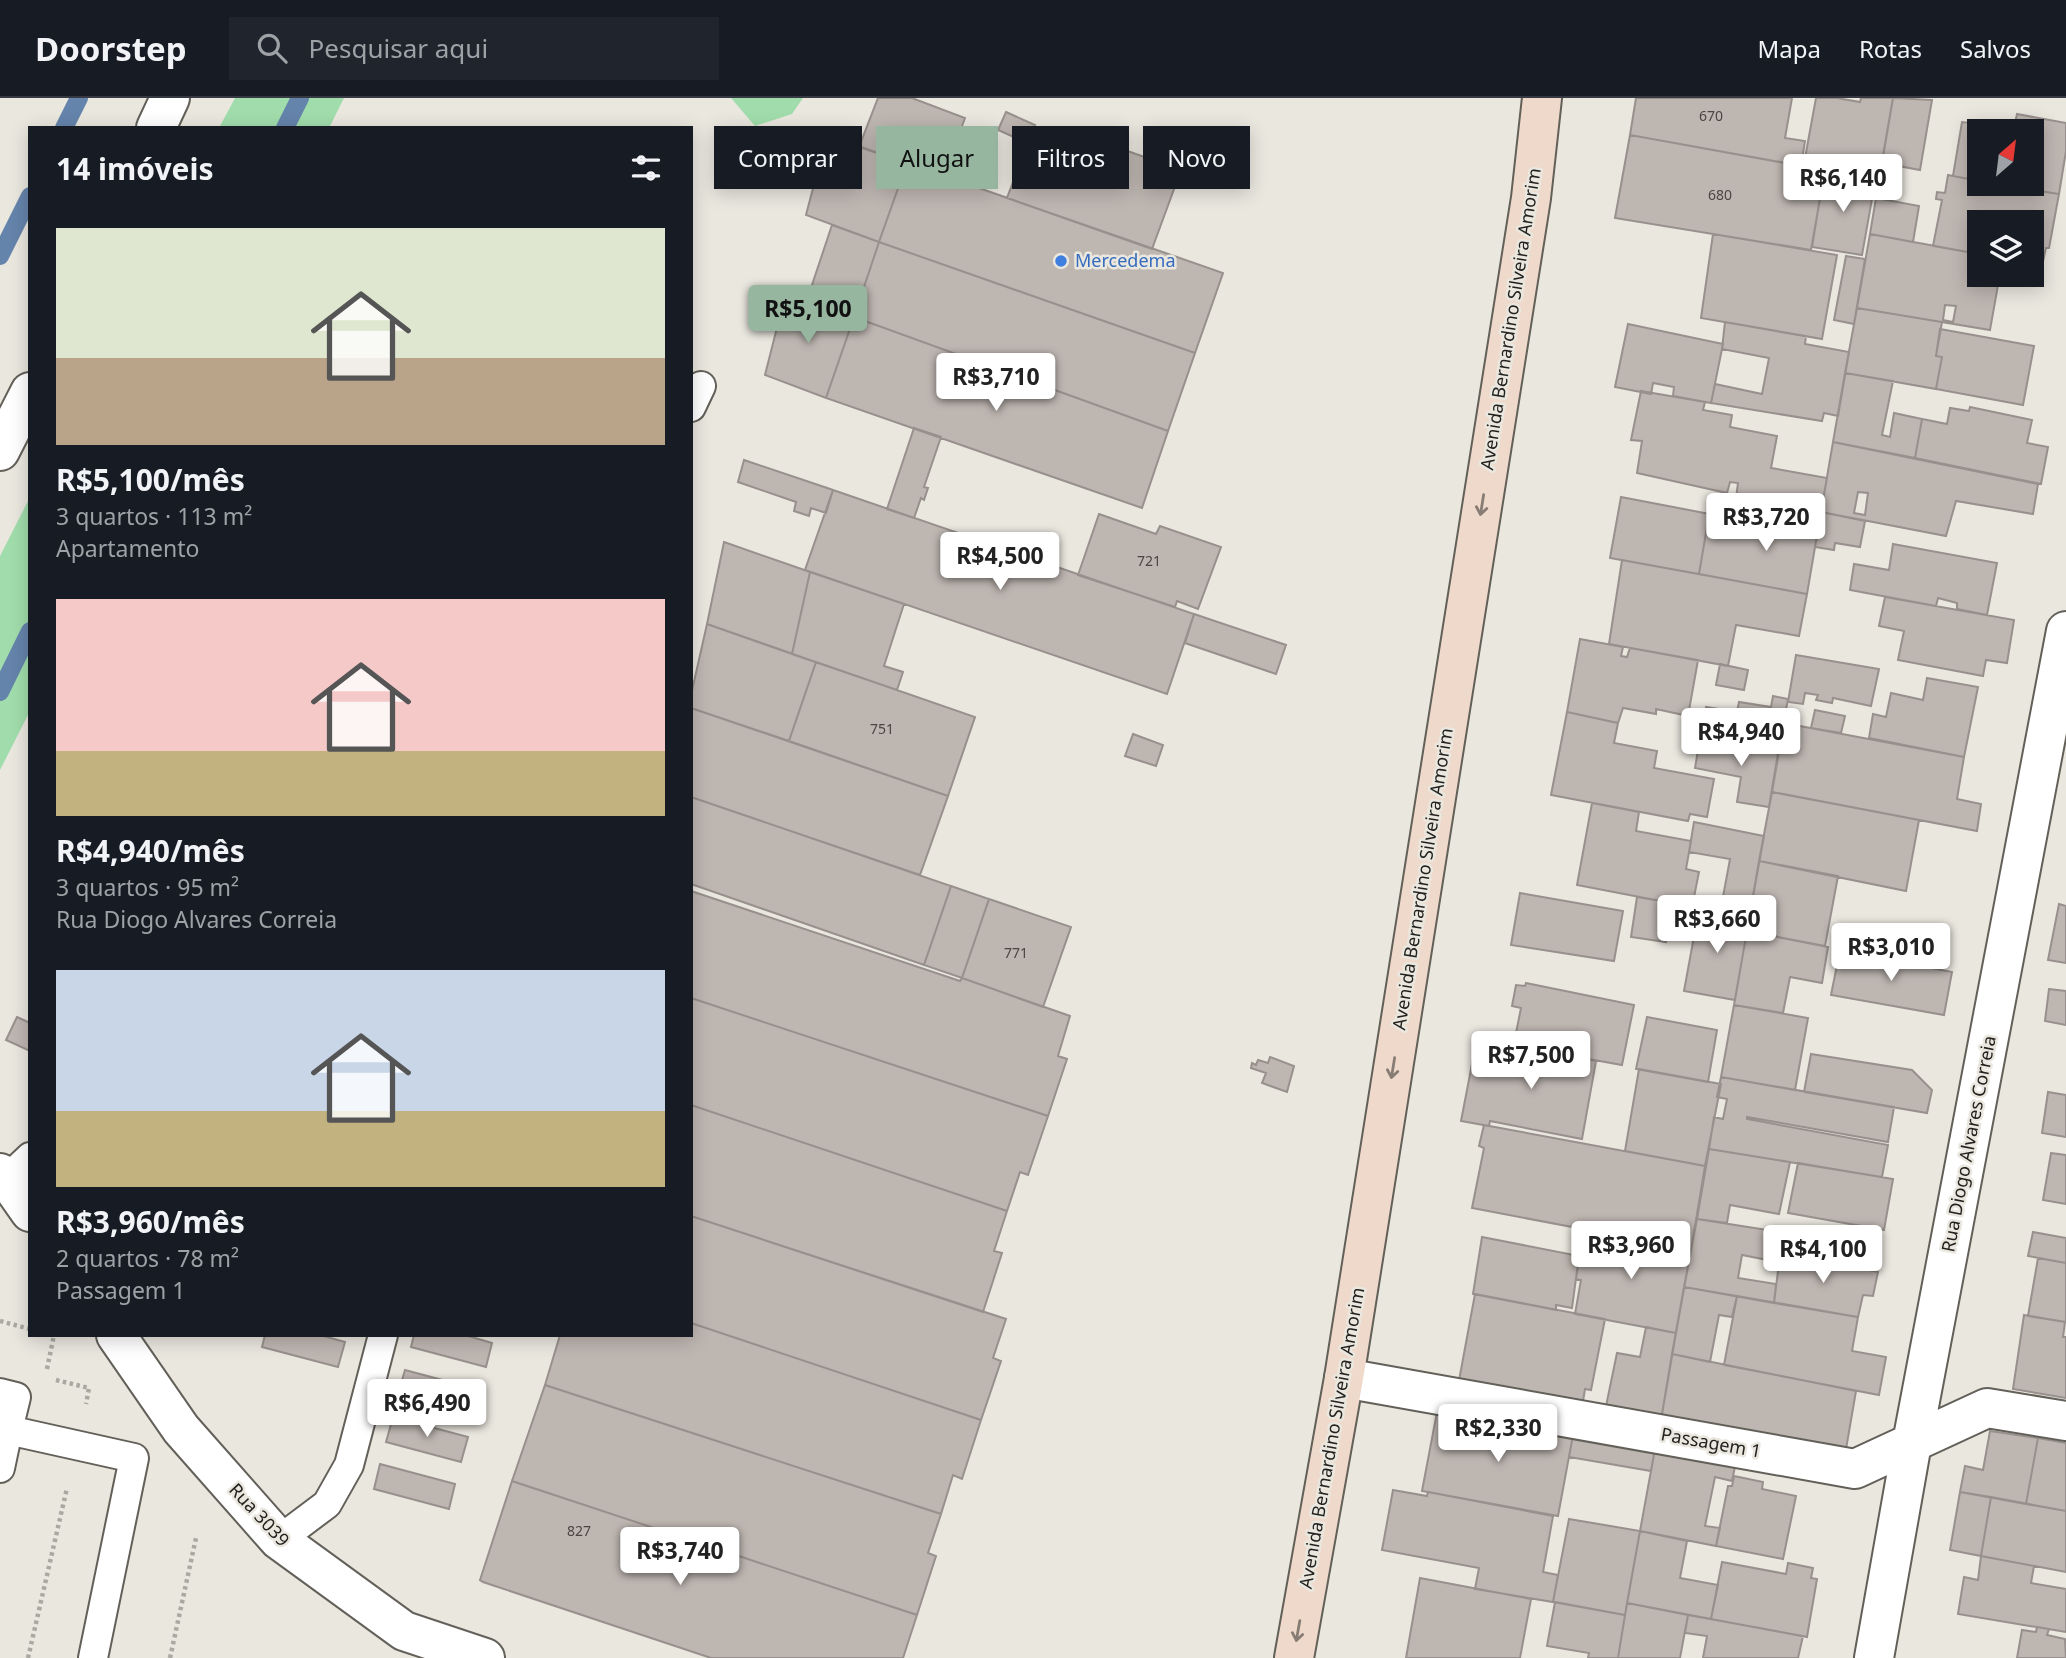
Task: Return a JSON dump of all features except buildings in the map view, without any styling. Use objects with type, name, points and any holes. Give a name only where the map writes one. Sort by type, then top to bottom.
[{"type":"main road","name":"Avenida Bernardino Silveira Amorim","points":[[1294,1658],[1344,1378],[1527,226],[1542,98]]},
{"type":"street","points":[[157,126],[170,98]]},
{"type":"street","points":[[0,451],[28,396]]},
{"type":"street","name":"Rua Diogo Alvares Correia","points":[[1874,1658],[1912,1443],[2066,631]]},
{"type":"street","points":[[12,1170],[28,1207]]},
{"type":"street","name":"Rua 3039","points":[[117,1337],[181,1429],[279,1541],[404,1631],[485,1658]]},
{"type":"street","name":"Passagem 1","points":[[1344,1378],[1855,1469],[1987,1408],[2066,1421]]},
{"type":"lane","points":[[279,1541],[327,1504],[349,1465],[382,1337]]},
{"type":"lane","points":[[0,1393],[16,1397],[0,1468]]},
{"type":"lane","points":[[8,1430],[134,1458],[93,1658]]},
{"type":"path","points":[[0,1321],[28,1328]]},
{"type":"path","points":[[170,1658],[196,1538]]},
{"type":"green space","points":[[235,98],[344,98],[330,126],[220,126]]},
{"type":"green space","points":[[731,98],[803,98],[792,114],[755,126]]},
{"type":"green space","points":[[28,501],[28,715],[0,770],[0,556]]},
{"type":"waterway","points":[[65,126],[79,98]]},
{"type":"waterway","points":[[286,126],[300,98]]},
{"type":"waterway","points":[[0,256],[28,200]]},
{"type":"waterway","points":[[0,692],[28,635]]},
{"type":"place","name":"Mercedema","points":[[1061,261]]}]
